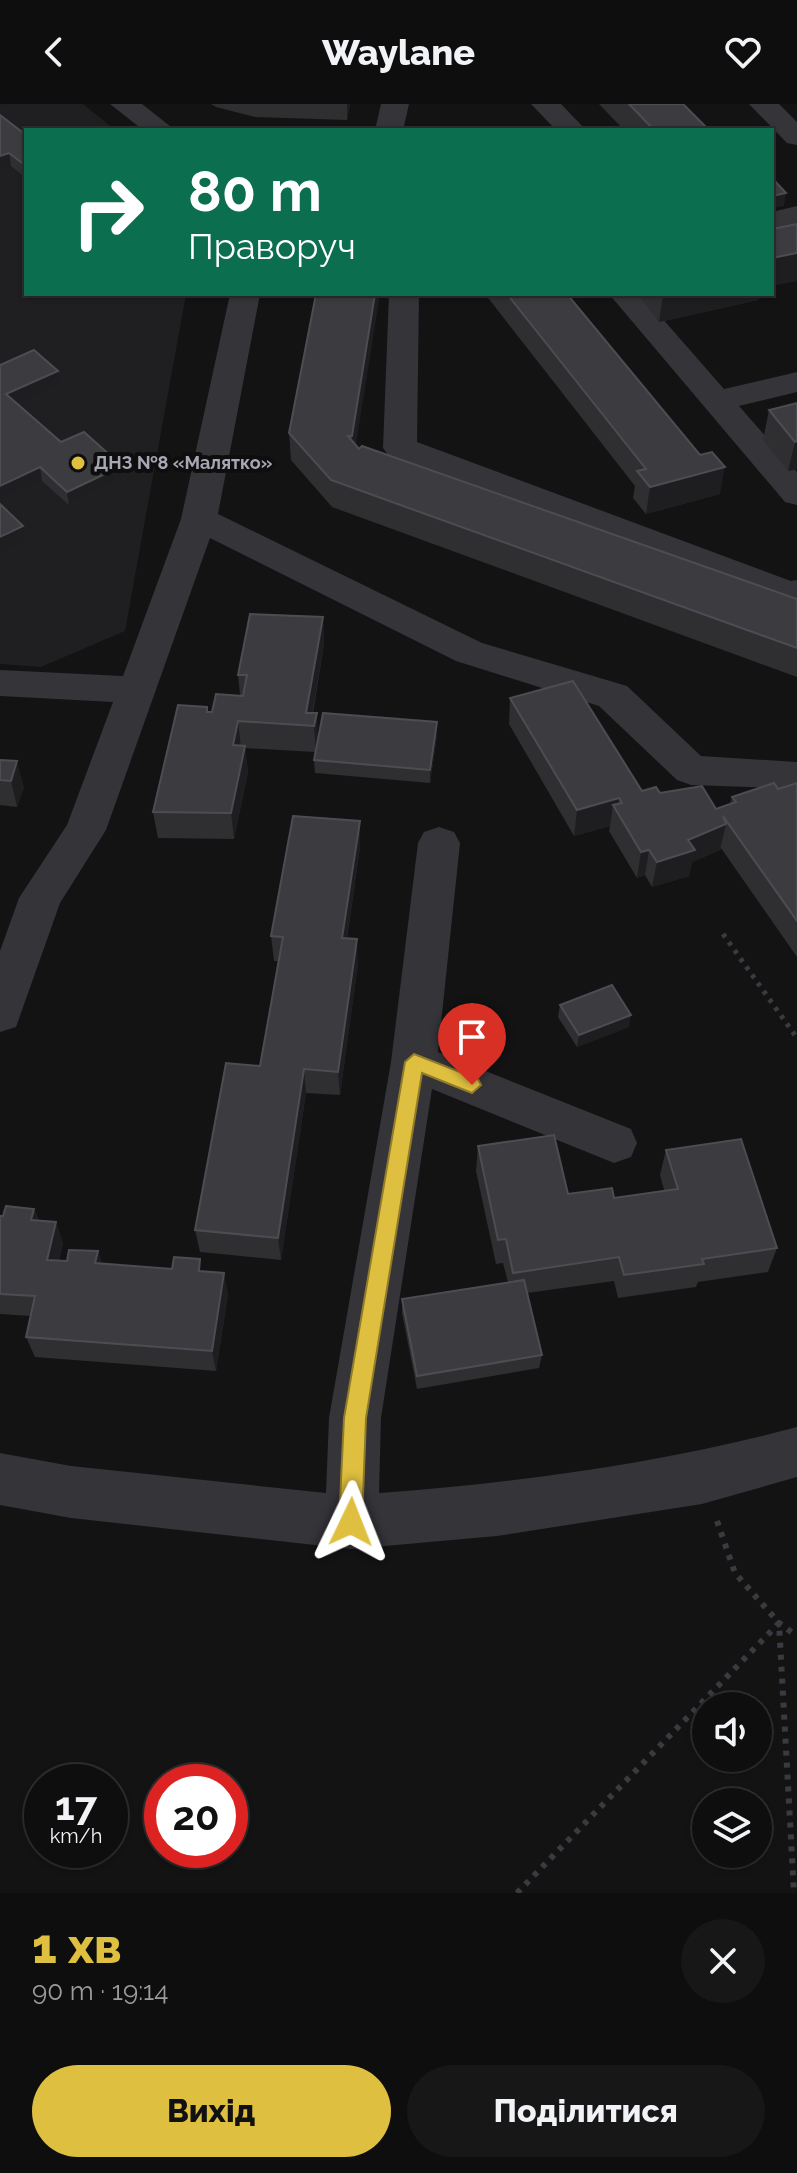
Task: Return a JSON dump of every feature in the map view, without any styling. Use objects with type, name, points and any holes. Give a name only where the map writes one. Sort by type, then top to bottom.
[{"type":"street","points":[[124,104],[165,128]]},
{"type":"street","points":[[389,128],[395,104]]},
{"type":"street","points":[[545,104],[570,128]]},
{"type":"street","points":[[763,104],[797,137]]},
{"type":"street","points":[[774,221],[797,215]]},
{"type":"street","points":[[0,1014],[40,898],[86,830],[199,519],[245,296]]},
{"type":"street","points":[[404,296],[400,448],[789,594],[797,592]]},
{"type":"street","points":[[626,296],[797,494]]},
{"type":"street","points":[[717,401],[797,382]]},
{"type":"street","points":[[199,519],[469,652],[613,696],[691,770],[790,774],[797,782]]},
{"type":"street","points":[[0,683],[135,690]]},
{"type":"street","points":[[351,1522],[355,1418],[414,1062],[439,843]]},
{"type":"street","points":[[414,1062],[614,1143]]},
{"type":"street","points":[[0,1479],[71,1492],[351,1522],[497,1510],[702,1478],[797,1452]]},
{"type":"path","points":[[723,934],[797,1038]]},
{"type":"path","points":[[702,1478],[735,1573],[779,1623],[797,1636]]},
{"type":"path","points":[[517,1893],[779,1623]]},
{"type":"path","points":[[779,1623],[794,1893]]},
{"type":"shaded area","name":"ДНЗ №8 «Малятко»","points":[[0,104],[83,104],[113,128],[24,128],[24,296],[186,296],[125,631],[41,667],[0,664]]},
{"type":"building","points":[[629,104],[683,104],[707,128],[652,128]]},
{"type":"building","points":[[0,115],[24,133],[24,164],[9,153],[0,156]]},
{"type":"building","points":[[774,180],[786,193],[774,196]]},
{"type":"building","points":[[797,224],[797,253],[774,258],[774,229]]},
{"type":"building","points":[[316,296],[375,296],[352,436],[348,436],[359,449],[362,446],[797,599],[797,648],[331,480],[289,433]]},
{"type":"building","points":[[509,296],[569,296],[700,455],[712,452],[725,467],[650,487],[637,471],[646,469]]},
{"type":"building","points":[[34,350],[58,371],[6,394],[61,442],[84,432],[122,466],[67,492],[40,467],[0,486],[0,365]]},
{"type":"building","points":[[797,403],[797,441],[795,442],[769,410]]},
{"type":"building","points":[[0,504],[23,526],[0,537]]},
{"type":"building","points":[[250,614],[323,617],[306,713],[317,713],[314,726],[238,721],[233,745],[245,746],[231,813],[153,812],[178,705],[207,707],[207,712],[212,712],[216,694],[243,696],[247,675],[238,675]]},
{"type":"building","points":[[573,681],[642,791],[656,787],[660,793],[702,786],[716,809],[736,802],[732,797],[774,783],[778,789],[797,783],[797,921],[723,816],[726,824],[688,840],[695,850],[657,862],[649,850],[641,852],[613,805],[622,803],[619,798],[577,810],[510,698]]},
{"type":"building","points":[[323,713],[437,722],[430,770],[314,760]]},
{"type":"building","points":[[0,760],[17,761],[11,781],[0,780]]},
{"type":"building","points":[[293,816],[360,821],[342,938],[357,939],[338,1072],[304,1069],[278,1238],[195,1230],[226,1063],[260,1066],[283,937],[271,936]]},
{"type":"building","points":[[612,985],[631,1015],[579,1035],[560,1005]]},
{"type":"building","points":[[554,1135],[568,1194],[612,1188],[614,1198],[678,1189],[666,1150],[741,1139],[777,1248],[702,1259],[704,1264],[624,1275],[619,1257],[513,1273],[506,1239],[498,1240],[478,1146]]},
{"type":"building","points":[[6,1206],[34,1209],[31,1220],[56,1222],[47,1260],[67,1261],[69,1250],[98,1251],[95,1263],[172,1269],[174,1257],[200,1259],[199,1271],[224,1273],[212,1351],[26,1337],[35,1296],[0,1294],[0,1216],[3,1216]]},
{"type":"building","points":[[524,1280],[542,1355],[417,1376],[402,1299]]},
{"type":"place","name":"ДНЗ №8 «Малятко»","points":[[78,463]]},
{"type":"route","points":[[351,1522],[355,1418],[414,1062],[472,1085]]}]
